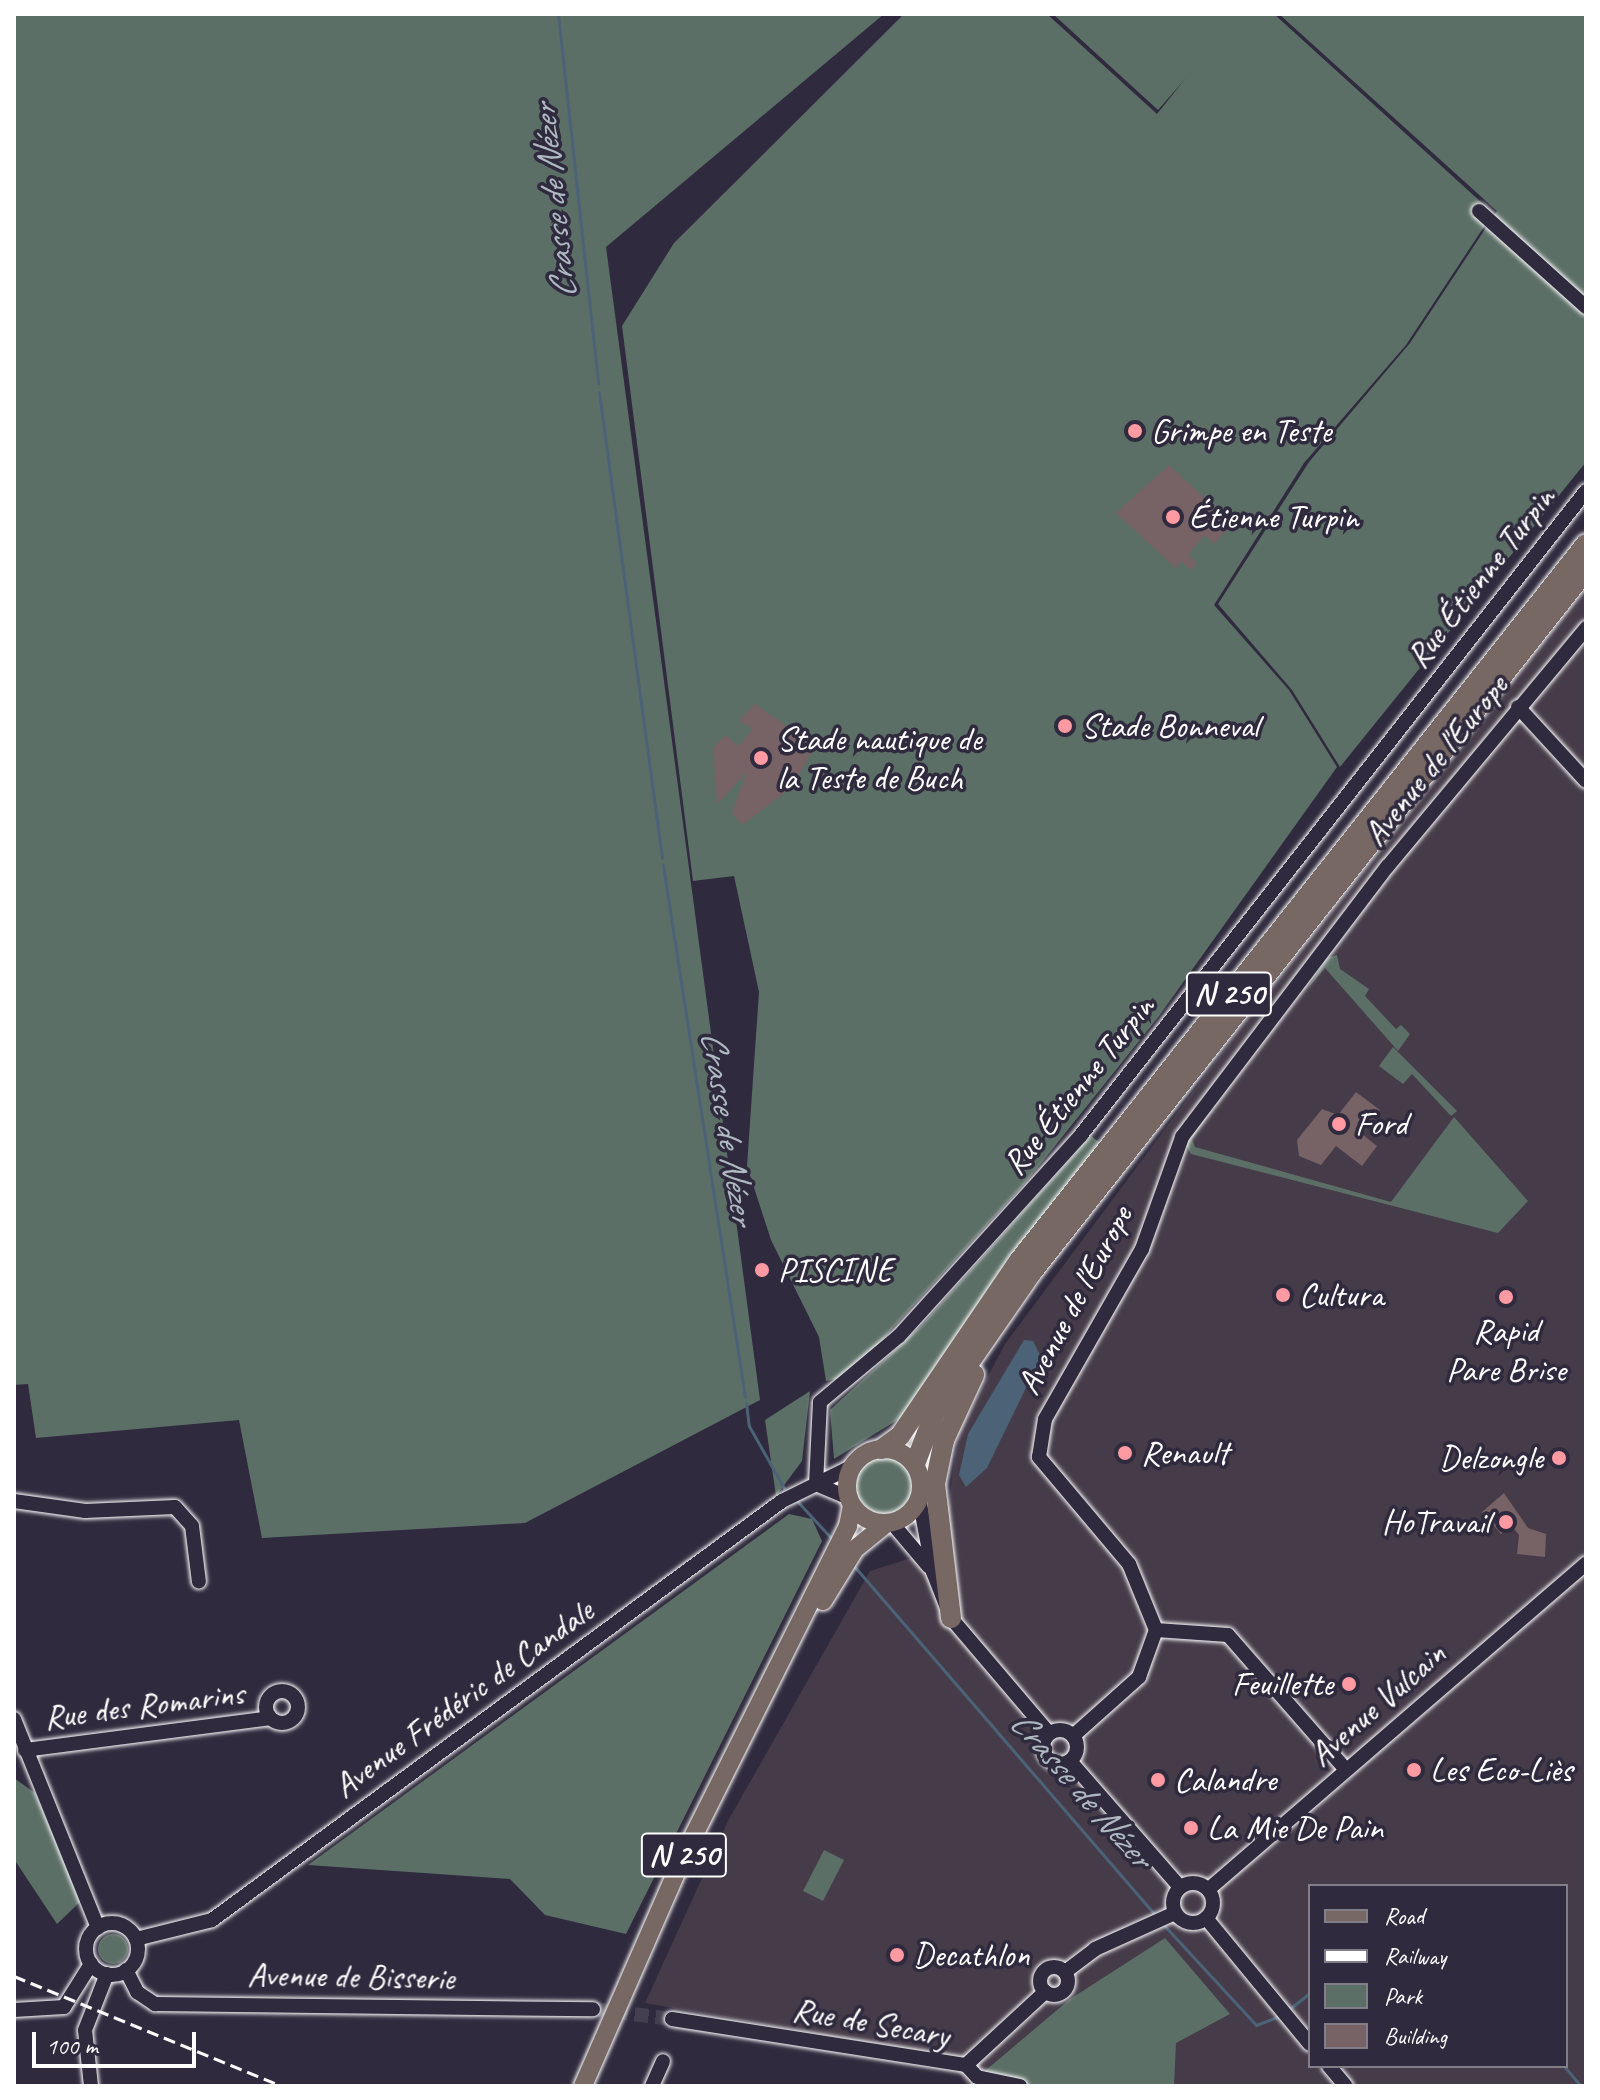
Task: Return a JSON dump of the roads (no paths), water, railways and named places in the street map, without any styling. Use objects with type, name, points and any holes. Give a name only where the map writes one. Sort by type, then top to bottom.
[{"type":"highway","name":"N 250","points":[[882,1449],[900,1436],[1019,1261],[1586,544]]},
{"type":"highway","name":"N 250","points":[[915,1464],[922,1438],[972,1354],[1121,1158],[1586,570]]},
{"type":"highway","name":"N 250","points":[[951,1618],[934,1510],[944,1440],[1008,1319],[1121,1158]]},
{"type":"main road","points":[[882,1449],[915,1464]]},
{"type":"main road","name":"N 250","points":[[583,2086],[682,1859],[848,1526],[853,1466],[882,1449]]},
{"type":"main road","name":"N 250","points":[[770,1685],[855,1549],[919,1498],[915,1464]]},
{"type":"main road","points":[[851,1502],[889,1523]]},
{"type":"street","points":[[1479,211],[1586,307]]},
{"type":"street","name":"Rue Étienne Turpin","points":[[816,1484],[820,1402],[899,1336],[1081,1135],[1586,491]]},
{"type":"street","name":"Avenue de l'Europe","points":[[1156,1630],[1129,1564],[1044,1465],[1038,1434],[1142,1249],[1182,1137],[1518,707],[1586,628]]},
{"type":"street","points":[[1518,707],[1586,781]]},
{"type":"street","name":"Avenue Frédéric de Candale","points":[[136,1939],[212,1920],[761,1516],[853,1466]]},
{"type":"street","points":[[816,1484],[851,1502]]},
{"type":"street","points":[[919,1498],[933,1572],[951,1618],[1049,1733],[1073,1736],[1139,1677],[1156,1630],[1228,1635],[1346,1770]]},
{"type":"street","points":[[14,1501],[85,1511],[175,1507],[192,1526],[199,1582]]},
{"type":"street","points":[[889,1523],[933,1572]]},
{"type":"street","name":"Avenue Vulcain","points":[[1209,1889],[1586,1564]]},
{"type":"street","name":"Rue des Romarins","points":[[25,1750],[270,1718]]},
{"type":"street","points":[[14,1719],[98,1928]]},
{"type":"street","points":[[1049,1733],[1044,1755],[1059,1765],[1070,1761],[1077,1752],[1073,1736]]},
{"type":"street","points":[[1070,1761],[1180,1887]]},
{"type":"street","points":[[1164,1918],[1186,1922],[1206,1918],[1213,1907],[1209,1889],[1198,1883],[1180,1887]]},
{"type":"street","points":[[966,2065],[1045,1992],[1063,1993],[1065,1972],[1164,1918],[1180,1887]]},
{"type":"street","points":[[1206,1918],[1308,2042]]},
{"type":"street","points":[[120,1924],[136,1939],[126,1970],[107,1974],[91,1964],[86,1948],[98,1928],[120,1924]]},
{"type":"street","points":[[14,2010],[64,2007],[91,1964]]},
{"type":"street","name":"Avenue de Bisserie","points":[[126,1970],[137,1992],[155,2004],[593,2009]]},
{"type":"street","points":[[91,2086],[85,2030],[107,1974]]},
{"type":"street","name":"Rue de Secary","points":[[672,2019],[966,2065],[977,2077],[1020,2086]]},
{"type":"street","points":[[652,2086],[663,2061]]},
{"type":"street","points":[[1331,2068],[1346,2086]]},
{"type":"water","points":[[1024,1340],[1033,1341],[1041,1357],[987,1468],[966,1487],[959,1475],[968,1434]]},
{"type":"waterway","name":"Crasse de Nézer","points":[[558,14],[598,384]]},
{"type":"waterway","name":"Crasse de Nézer","points":[[599,392],[662,858]]},
{"type":"waterway","name":"Crasse de Nézer","points":[[663,865],[745,1397]]},
{"type":"waterway","name":"Crasse de Nézer","points":[[746,1403],[749,1426],[784,1488]]},
{"type":"waterway","name":"Crasse de Nézer","points":[[798,1502],[832,1539]]},
{"type":"waterway","name":"Crasse de Nézer","points":[[854,1566],[1157,1917]]},
{"type":"waterway","name":"Crasse de Nézer","points":[[1162,1923],[1256,2025],[1279,2016]]},
{"type":"waterway","name":"Crasse de Nézer","points":[[1288,2010],[1308,1995]]},
{"type":"waterway","name":"Crasse de Nézer","points":[[1566,2068],[1581,2086]]},
{"type":"tunnel","points":[[593,2009],[672,2019]]},
{"type":"railway","points":[[14,1976],[282,2086]]},
{"type":"place","name":"Grimpe en Teste","points":[[1135,431]]},
{"type":"place","name":"Étienne Turpin","points":[[1173,517]]},
{"type":"place","name":"Stade Bonneval","points":[[1065,726]]},
{"type":"place","name":"Stade nautique de la Teste de Buch","points":[[761,758]]},
{"type":"place","name":"Ford","points":[[1339,1124]]},
{"type":"place","name":"PISCINE","points":[[762,1270]]},
{"type":"place","name":"Cultura","points":[[1283,1295]]},
{"type":"place","name":"Rapid Pare Brise","points":[[1506,1297]]},
{"type":"place","name":"Renault","points":[[1125,1453]]},
{"type":"place","name":"Delzongle","points":[[1559,1458]]},
{"type":"place","name":"HoTravail","points":[[1506,1522]]},
{"type":"place","name":"Feuillette","points":[[1349,1684]]},
{"type":"place","name":"Les Eco-Liès","points":[[1414,1770]]},
{"type":"place","name":"Calandre","points":[[1158,1780]]},
{"type":"place","name":"La Mie De Pain","points":[[1191,1828]]},
{"type":"place","name":"Decathlon","points":[[897,1955]]}]
